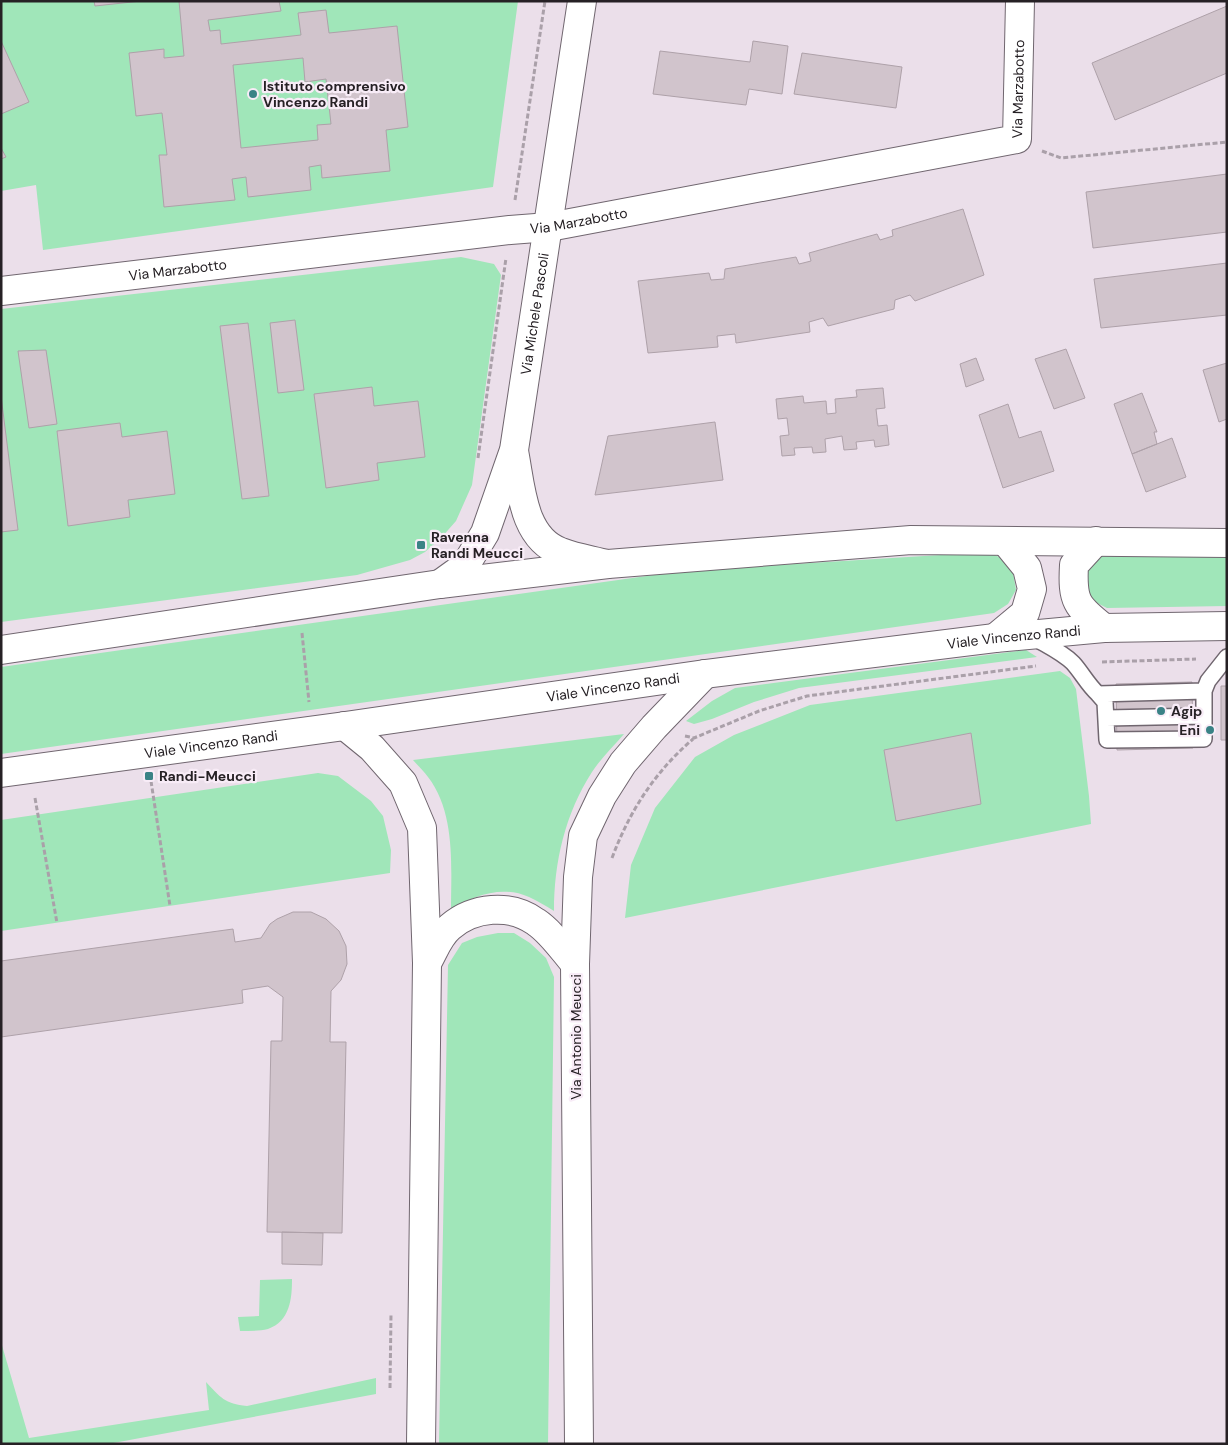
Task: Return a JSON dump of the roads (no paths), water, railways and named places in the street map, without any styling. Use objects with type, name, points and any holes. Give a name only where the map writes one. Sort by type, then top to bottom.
[{"type":"street","name":"Via Michele Pascoli","points":[[440,584],[465,566],[485,533],[514,450],[582,1]]},
{"type":"street","name":"Via Marzabotto","points":[[1,292],[510,230],[549,227],[1017,140],[1020,1]]},
{"type":"street","name":"Via Michele Pascoli","points":[[514,450],[526,511],[538,536],[560,552],[608,564]]},
{"type":"street","points":[[1,650],[440,584],[608,564],[911,540],[1227,543]]},
{"type":"street","points":[[995,638],[1025,613],[1032,589],[1027,568],[1004,541]]},
{"type":"street","points":[[1096,541],[1074,565],[1073,589],[1083,611],[1104,628]]},
{"type":"street","name":"Viale Vincenzo Randi","points":[[1,773],[705,674],[995,638],[1104,628],[1227,626]]},
{"type":"street","name":"Via Antonio Meucci","points":[[579,1444],[575,964],[578,877],[583,836],[602,796],[623,763],[654,727],[705,674]]},
{"type":"street","points":[[345,726],[372,748],[403,783],[422,828],[427,963],[421,1444]]},
{"type":"street","points":[[427,963],[438,942],[449,928],[468,915],[491,909],[514,912],[536,921],[575,964]]},
{"type":"lane","points":[[1029,635],[1063,654],[1073,663],[1089,686],[1104,702],[1106,740],[1204,739],[1204,691],[1208,681],[1226,658]]},
{"type":"lane","points":[[1098,694],[1204,691]]},
{"type":"lane","points":[[1106,718],[1204,716]]},
{"type":"place","name":"Istituto comprensivo Vincenzo Randi","points":[[253,94]]},
{"type":"place","name":"Ravenna Randi Meucci","points":[[421,545]]},
{"type":"place","name":"Agip","points":[[1161,711]]},
{"type":"place","name":"Eni","points":[[1210,730]]},
{"type":"place","name":"Randi-Meucci","points":[[149,776]]}]
